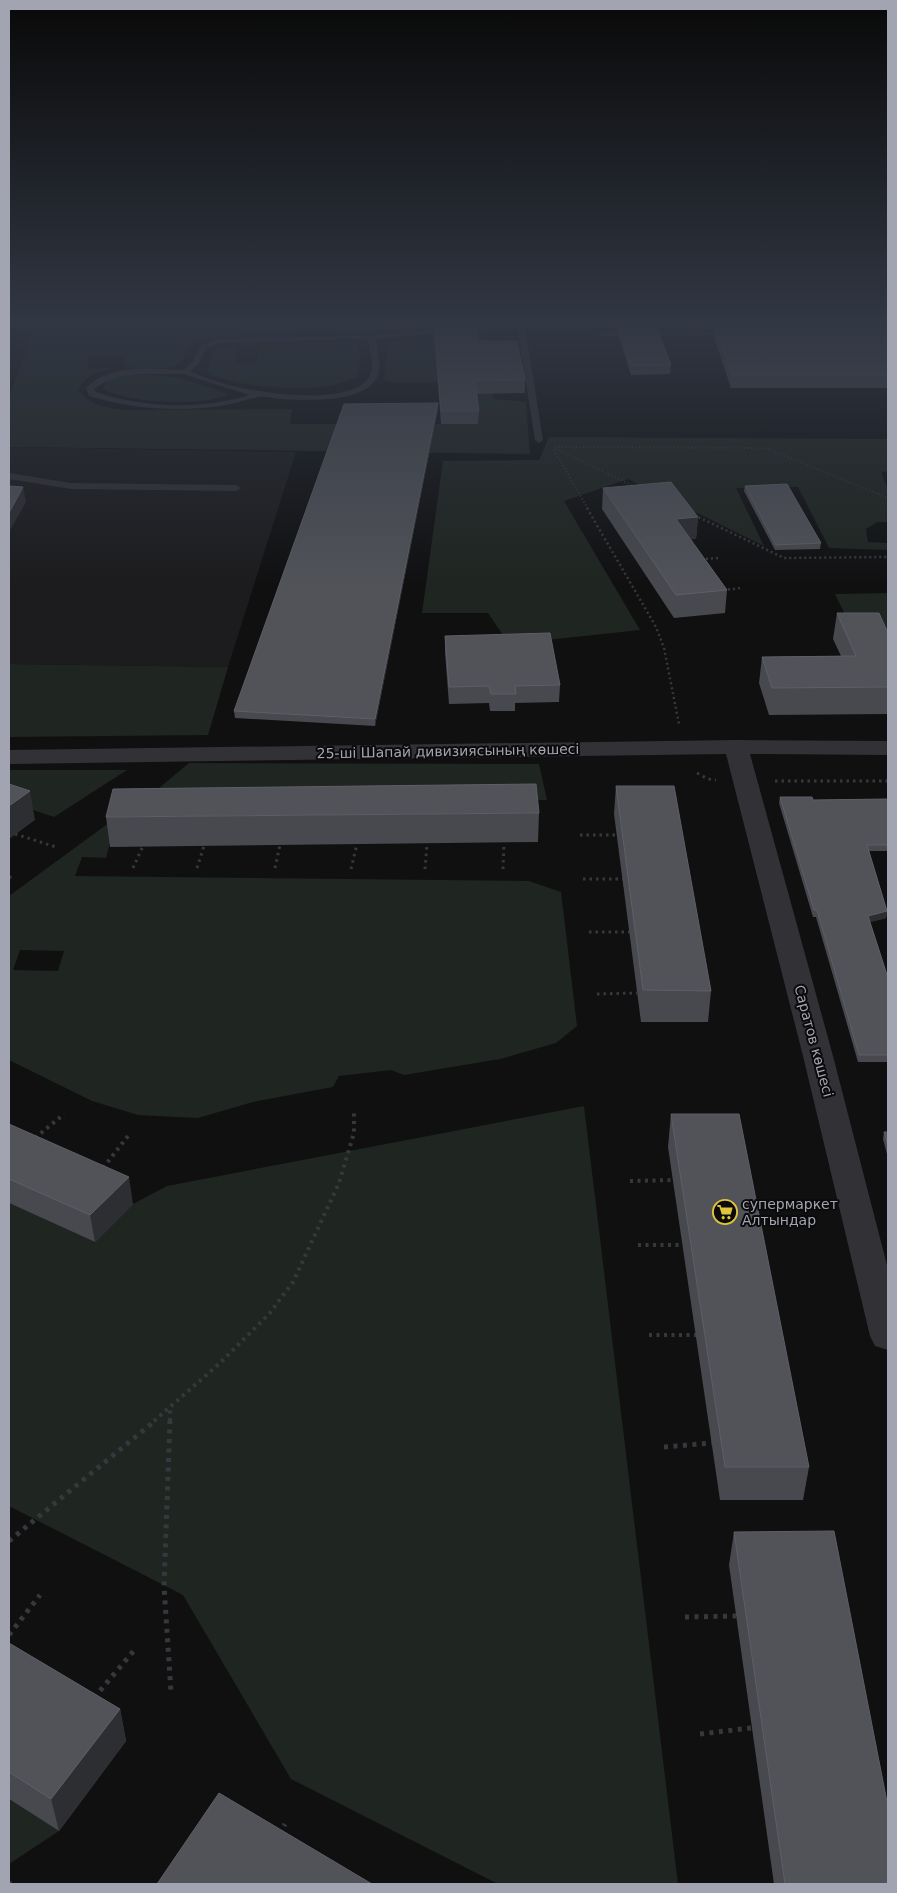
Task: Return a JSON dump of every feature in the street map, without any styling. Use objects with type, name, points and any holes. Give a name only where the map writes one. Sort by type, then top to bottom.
[{"type":"street","name":"25-ші Шапай дивизиясының көшесі","points":[[9,757],[736,747],[888,748]]},
{"type":"street","name":"Саратов көшесі","points":[[736,747],[818,1056],[888,1336]]},
{"type":"lane","points":[[534,408],[539,440]]},
{"type":"lane","points":[[9,476],[71,486],[236,488]]},
{"type":"path","points":[[552,447],[640,489]]},
{"type":"path","points":[[552,447],[766,448],[888,498]]},
{"type":"path","points":[[552,447],[656,627],[664,648],[684,748]]},
{"type":"path","points":[[690,513],[784,558],[888,557]]},
{"type":"path","points":[[692,520],[698,517]]},
{"type":"path","points":[[696,560],[720,558]]},
{"type":"path","points":[[718,590],[741,588]]},
{"type":"path","points":[[15,834],[56,847]]},
{"type":"path","points":[[580,835],[617,835]]},
{"type":"path","points":[[503,869],[504,843]]},
{"type":"path","points":[[350,869],[357,844]]},
{"type":"path","points":[[425,869],[426,844]]},
{"type":"path","points":[[275,868],[280,845]]},
{"type":"path","points":[[133,868],[143,846]]},
{"type":"path","points":[[197,868],[204,846]]},
{"type":"path","points":[[9,877],[14,878]]},
{"type":"path","points":[[583,879],[623,879]]},
{"type":"path","points":[[589,932],[630,932]]},
{"type":"path","points":[[596,994],[637,993]]},
{"type":"path","points":[[9,1541],[170,1408],[220,1363],[269,1314],[293,1282],[339,1183],[354,1133],[354,1112]]},
{"type":"path","points":[[31,1142],[64,1114]]},
{"type":"path","points":[[101,1171],[128,1136]]},
{"type":"path","points":[[630,1181],[673,1180]]},
{"type":"path","points":[[638,1245],[683,1245]]},
{"type":"path","points":[[650,1335],[696,1335]]},
{"type":"path","points":[[170,1408],[164,1586],[171,1692]]},
{"type":"path","points":[[664,1446],[712,1443]]},
{"type":"path","points":[[9,1635],[40,1595]]},
{"type":"path","points":[[685,1616],[736,1616]]},
{"type":"path","points":[[87,1706],[136,1648]]},
{"type":"path","points":[[700,1734],[751,1728]]},
{"type":"path","points":[[276,1837],[285,1824]]},
{"type":"shaded area","points":[[9,408],[292,409],[290,424],[477,424],[472,408],[526,408],[530,454],[9,447]]},
{"type":"shaded area","points":[[549,437],[888,439],[888,471],[881,472],[888,490],[888,522],[878,522],[866,529],[868,542],[888,543],[888,550],[829,548],[798,487],[736,488],[764,546],[628,479],[564,501],[640,630],[509,644],[488,613],[422,613],[443,461],[539,460]]},
{"type":"shaded area","points":[[9,447],[296,452],[228,667],[9,664]]},
{"type":"shaded area","points":[[888,593],[888,631],[853,631],[835,594]]},
{"type":"shaded area","points":[[9,664],[228,667],[208,735],[9,737]]},
{"type":"shaded area","points":[[189,763],[539,764],[547,800],[141,803]]},
{"type":"shaded area","points":[[9,770],[127,770],[54,817],[9,802]]},
{"type":"shaded area","points":[[117,817],[106,858],[82,857],[75,876],[529,881],[561,892],[577,1026],[556,1043],[500,1059],[404,1075],[391,1070],[339,1076],[333,1087],[253,1102],[198,1118],[138,1115],[92,1101],[9,1060],[9,896]],"holes":[[[20,950],[64,951],[58,971],[13,970]]]},
{"type":"shaded area","points":[[584,1106],[678,1884],[498,1884],[291,1779],[183,1595],[9,1506],[9,1203],[95,1242],[133,1204],[167,1186]]},
{"type":"shaded area","points":[[9,1799],[59,1831],[9,1864]]},
{"type":"building","points":[[342,408],[437,408],[375,719],[234,711]]},
{"type":"building","points":[[441,408],[479,408],[479,411],[441,411]]},
{"type":"building","points":[[671,482],[698,517],[676,519],[727,590],[676,595],[603,488]]},
{"type":"building","points":[[787,484],[821,543],[776,545],[745,486]]},
{"type":"building","points":[[9,486],[23,487],[9,513]]},
{"type":"building","points":[[837,613],[879,613],[888,633],[888,687],[772,688],[762,657],[856,656]]},
{"type":"building","points":[[550,633],[560,685],[515,686],[516,694],[491,694],[489,686],[449,687],[445,636]]},
{"type":"building","points":[[9,784],[30,791],[9,806]]},
{"type":"building","points":[[536,784],[539,813],[106,817],[113,789]]},
{"type":"building","points":[[616,786],[674,786],[711,991],[643,990]]},
{"type":"building","points":[[780,797],[812,797],[813,800],[888,799],[888,845],[867,845],[887,911],[868,916],[888,978],[888,1055],[859,1055],[817,910],[814,910]]},
{"type":"building","points":[[671,1114],[739,1114],[809,1467],[725,1467]]},
{"type":"building","points":[[9,1124],[129,1177],[90,1215],[9,1179]]},
{"type":"building","points":[[884,1132],[888,1132],[888,1146]]},
{"type":"building","points":[[834,1531],[888,1807],[888,1884],[785,1884],[734,1532]]},
{"type":"building","points":[[9,1643],[120,1709],[51,1799],[9,1772]]},
{"type":"building","points":[[219,1793],[372,1884],[157,1884]]},
{"type":"place","name":"супермаркет Алтындар","points":[[725,1212]]}]
